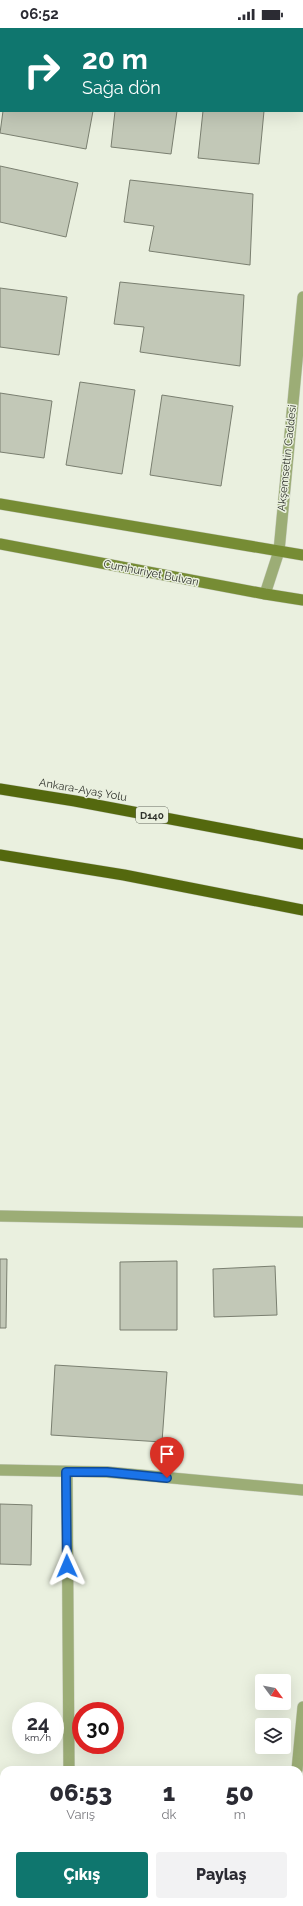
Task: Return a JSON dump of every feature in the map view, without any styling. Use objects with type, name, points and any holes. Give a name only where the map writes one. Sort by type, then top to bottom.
[{"type":"highway","name":"Ankara-Ayaş Yolu","points":[[0,789],[75,801],[303,844]]},
{"type":"highway","points":[[0,855],[124,875],[303,910]]},
{"type":"main road","points":[[0,504],[303,555]]},
{"type":"main road","name":"Cumhuriyet Bulvarı","points":[[0,544],[303,600]]},
{"type":"street","name":"Akşemsettin Caddesi","points":[[265,594],[278,551],[298,396],[303,297]]},
{"type":"street","points":[[0,1216],[303,1222]]},
{"type":"street","points":[[0,1470],[107,1472],[303,1490]]},
{"type":"street","points":[[66,1472],[69,1766]]},
{"type":"street","points":[[297,1766],[303,1707]]},
{"type":"building","points":[[3,112],[93,112],[86,149],[0,133]]},
{"type":"building","points":[[115,112],[177,112],[171,154],[111,147]]},
{"type":"building","points":[[203,112],[264,112],[259,164],[198,158]]},
{"type":"building","points":[[0,166],[78,183],[66,237],[0,222]]},
{"type":"building","points":[[130,180],[253,194],[250,265],[149,251],[154,226],[124,222]]},
{"type":"building","points":[[120,282],[244,295],[240,366],[140,352],[144,327],[114,324]]},
{"type":"building","points":[[0,288],[67,297],[59,355],[0,347]]},
{"type":"building","points":[[80,382],[135,390],[122,474],[66,465]]},
{"type":"building","points":[[0,393],[52,401],[44,458],[0,452]]},
{"type":"building","points":[[162,395],[233,406],[221,486],[150,475]]},
{"type":"building","points":[[0,1259],[7,1259],[6,1328],[0,1328]]},
{"type":"building","points":[[177,1261],[177,1330],[120,1330],[120,1262]]},
{"type":"building","points":[[275,1266],[277,1315],[214,1317],[213,1269]]},
{"type":"building","points":[[55,1365],[167,1372],[162,1442],[51,1435]]},
{"type":"building","points":[[0,1504],[32,1505],[31,1565],[0,1564]]},
{"type":"route","points":[[67,1566],[66,1472],[107,1472],[167,1478]]}]
